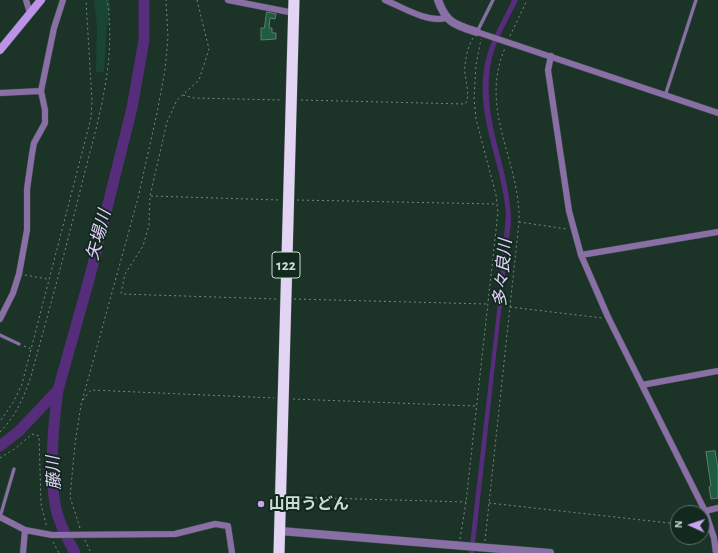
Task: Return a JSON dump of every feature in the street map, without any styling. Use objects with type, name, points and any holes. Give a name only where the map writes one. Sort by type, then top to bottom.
[{"type":"highway","name":"122","points":[[279,553],[294,0]]},
{"type":"main road","points":[[0,50],[41,0]]},
{"type":"street","points":[[26,0],[30,13]]},
{"type":"street","points":[[0,319],[13,293],[19,274],[27,230],[27,189],[32,154],[34,143],[45,123],[45,110],[41,91],[54,28],[63,0]]},
{"type":"street","points":[[228,0],[294,13]]},
{"type":"street","points":[[265,8],[266,0]]},
{"type":"street","points":[[385,0],[429,18],[439,20],[446,18]]},
{"type":"street","points":[[438,0],[446,18],[461,27],[718,113]]},
{"type":"street","points":[[551,56],[548,70],[573,230],[581,255],[608,317],[702,505]]},
{"type":"street","points":[[0,94],[41,91]]},
{"type":"street","points":[[581,255],[718,232]]},
{"type":"street","points":[[642,385],[718,371]]},
{"type":"street","points":[[0,517],[25,530],[51,535],[175,534],[215,524],[228,526],[232,553]]},
{"type":"street","points":[[710,526],[714,538],[716,553]]},
{"type":"street","points":[[23,553],[25,530]]},
{"type":"street","points":[[280,531],[550,553]]},
{"type":"lane","points":[[482,34],[493,0]]},
{"type":"lane","points":[[665,96],[696,0]]},
{"type":"lane","points":[[0,335],[19,344]]},
{"type":"lane","points":[[0,517],[14,469]]},
{"type":"path","points":[[1,420],[14,401],[22,384],[91,118],[86,0]]},
{"type":"path","points":[[0,432],[16,411],[24,396],[31,376],[99,115],[108,62],[110,26],[107,0]]},
{"type":"path","points":[[91,553],[81,535],[70,497],[75,444],[83,400],[138,198],[157,114],[165,70],[168,37],[166,0]]},
{"type":"path","points":[[197,0],[209,49],[199,80],[178,100],[167,122],[150,196],[149,226],[143,246],[125,274],[122,294],[487,304]]},
{"type":"path","points":[[483,548],[518,222],[517,192],[499,125],[496,95],[497,72],[506,42],[527,0]]},
{"type":"path","points":[[183,95],[194,98],[465,104],[468,96],[464,66],[469,46],[482,34]]},
{"type":"path","points":[[459,546],[466,502],[498,212],[496,196],[481,144],[476,112],[476,66],[482,34]]},
{"type":"path","points":[[150,196],[496,204]]},
{"type":"path","points":[[518,222],[573,230]]},
{"type":"path","points":[[19,274],[48,279]]},
{"type":"path","points":[[510,307],[604,318],[608,317]]},
{"type":"path","points":[[19,344],[32,349]]},
{"type":"path","points":[[83,400],[91,390],[475,406]]},
{"type":"path","points":[[0,458],[16,448],[32,434],[39,436],[41,504],[51,535],[59,553]]},
{"type":"path","points":[[281,497],[466,502]]},
{"type":"path","points":[[488,503],[670,523]]},
{"type":"green space","points":[[94,0],[109,0],[111,11],[108,12],[109,25],[107,25],[104,72],[96,72],[97,27]]},
{"type":"water","name":"多々良川","points":[[512,0],[518,0],[494,50],[490,68],[490,109],[493,128],[507,183],[511,222],[474,553],[469,553],[498,302],[506,214],[499,173],[485,113],[483,73],[490,45]]},
{"type":"building","points":[[267,12],[276,14],[275,19],[270,18],[269,28],[272,28],[272,33],[276,33],[276,39],[261,40],[261,28],[264,28]]},
{"type":"building","points":[[715,451],[718,468],[718,498],[711,499],[709,487],[711,486],[706,452]]},
{"type":"waterway","name":"矢場川","points":[[0,446],[19,431],[58,390],[90,276],[132,108],[144,40],[144,0]]},
{"type":"waterway","name":"藤川","points":[[58,390],[52,447],[53,490],[58,517],[75,553]]},
{"type":"place","name":"山田うどん","points":[[261,504]]}]
